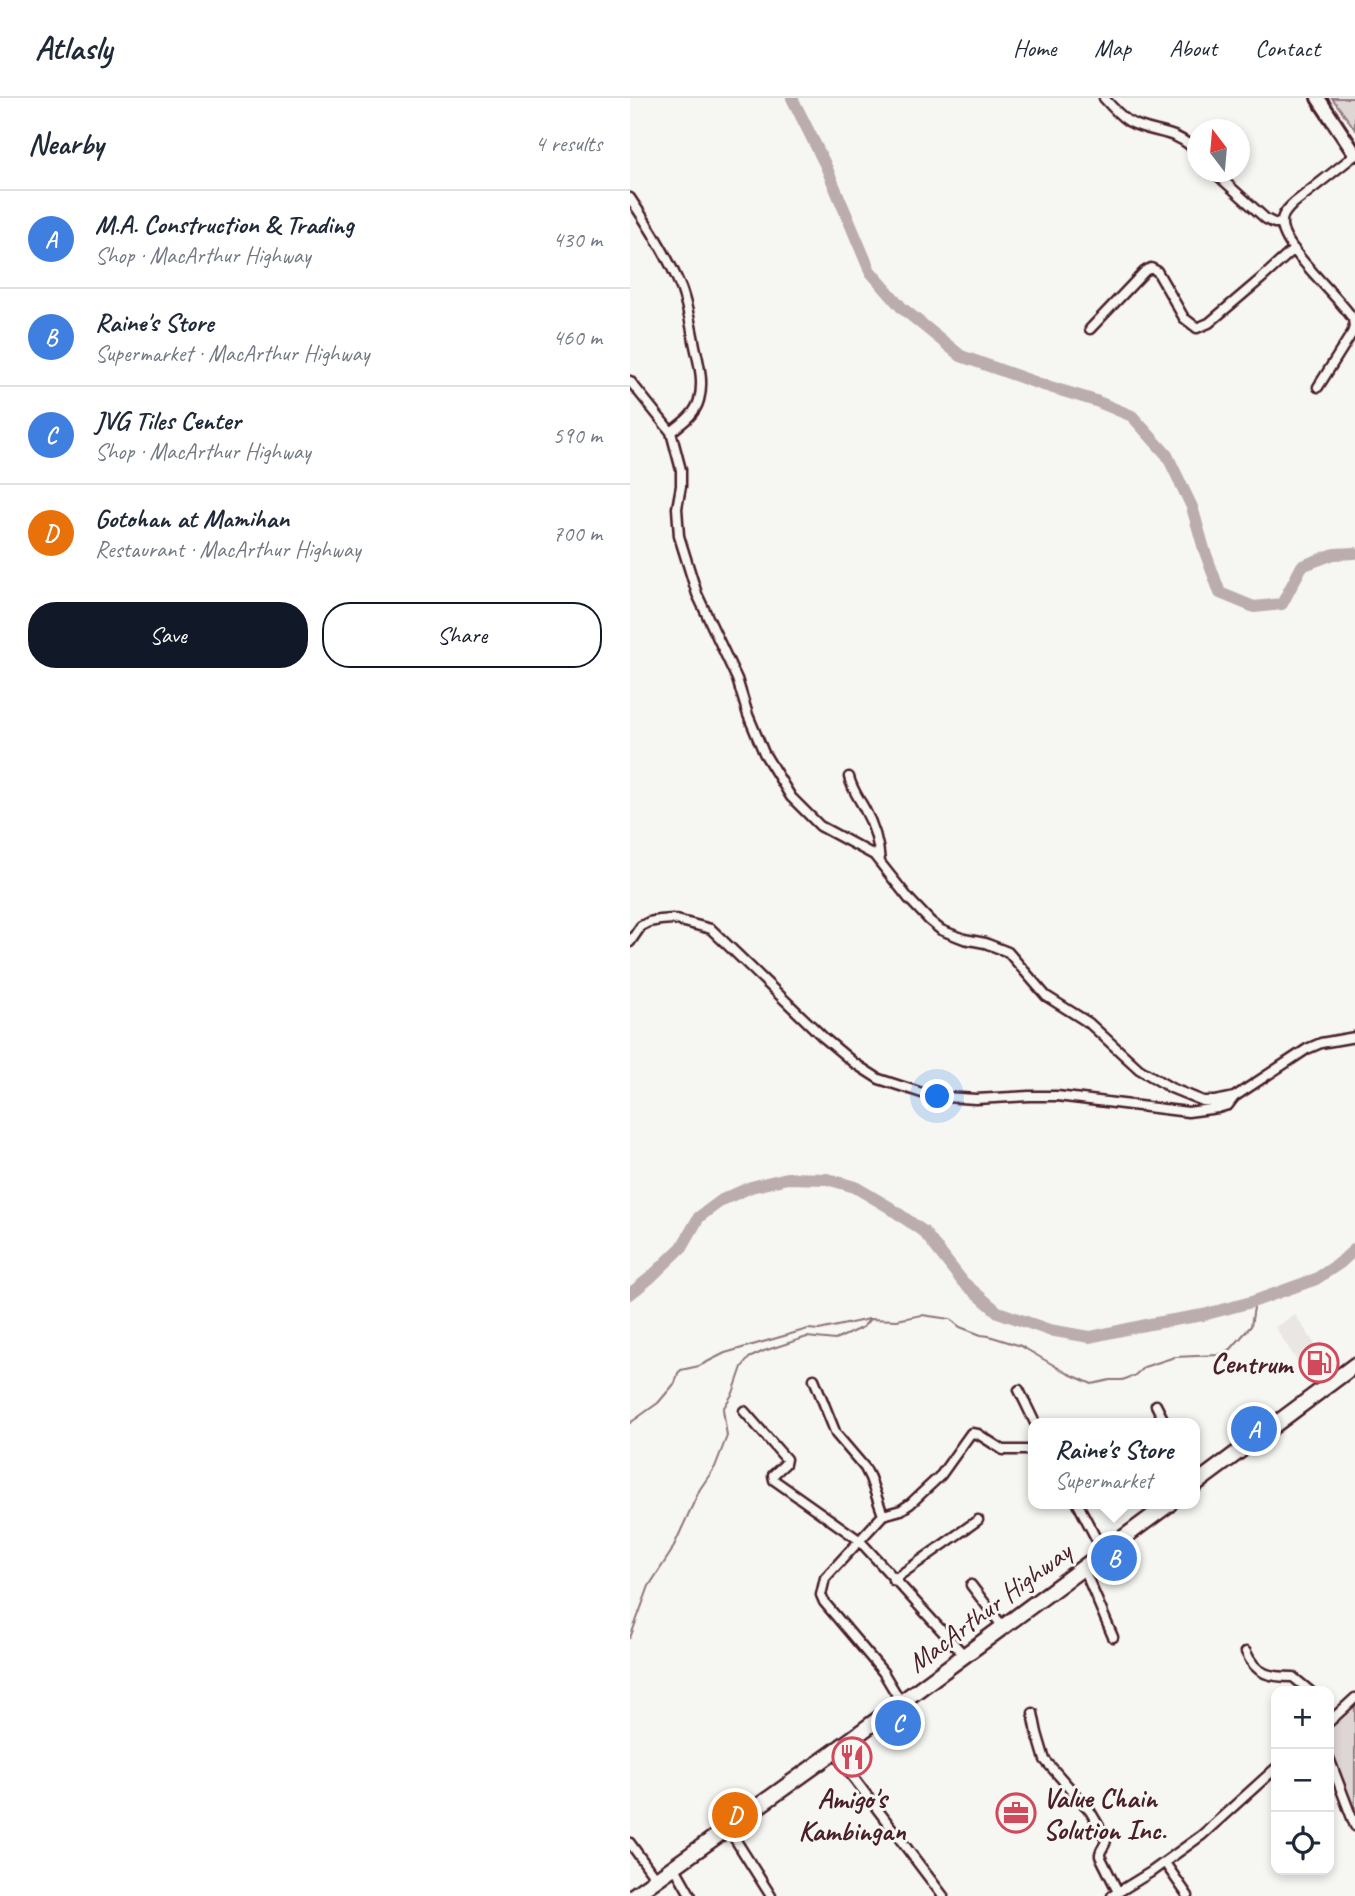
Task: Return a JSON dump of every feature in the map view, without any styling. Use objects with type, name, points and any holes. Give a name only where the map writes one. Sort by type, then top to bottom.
[{"type":"highway","points":[[1200,1477],[1355,1365]]},
{"type":"highway","name":"MacArthur Highway","points":[[633,1896],[834,1752],[1162,1509]]},
{"type":"main road","points":[[1318,98],[1355,155]]},
{"type":"street","points":[[1104,98],[1129,121],[1187,142]]},
{"type":"street","points":[[1318,387],[1352,333],[1354,323],[1351,315],[1294,249],[1282,223],[1285,212],[1294,203],[1355,155]]},
{"type":"street","points":[[1225,182],[1266,219],[1282,223]]},
{"type":"street","points":[[630,198],[649,227],[681,288],[701,373],[701,390],[696,409],[671,432]]},
{"type":"street","points":[[1090,328],[1151,268],[1157,271],[1184,318],[1198,328],[1209,323],[1294,249]]},
{"type":"street","points":[[630,381],[671,432],[681,470],[677,508],[679,536],[697,594],[737,679],[764,753],[791,797],[820,826],[874,855],[930,922],[951,934],[1008,952],[1046,996],[1088,1023],[1152,1079],[1203,1101],[1234,1097]]},
{"type":"street","points":[[849,778],[852,791],[872,825],[880,862]]},
{"type":"street","points":[[630,942],[641,926],[660,919],[673,919],[710,929],[854,1063],[879,1079],[944,1097],[976,1099],[1057,1096],[1188,1112],[1218,1108],[1228,1105],[1234,1097],[1307,1049],[1321,1043],[1355,1037]]},
{"type":"street","points":[[814,1379],[836,1434],[870,1478],[883,1515]]},
{"type":"street","points":[[1019,1390],[1033,1418]]},
{"type":"street","points":[[1156,1405],[1162,1418]]},
{"type":"street","points":[[744,1411],[786,1459],[773,1478],[859,1541],[964,1655]]},
{"type":"street","points":[[901,1702],[883,1672],[824,1602],[821,1595],[825,1578],[883,1515],[901,1510],[910,1504],[941,1475],[971,1433],[978,1434],[1003,1450],[1028,1450]]},
{"type":"street","points":[[1081,1509],[1103,1552]]},
{"type":"street","points":[[894,1580],[978,1520]]},
{"type":"street","points":[[1083,1567],[1113,1637]]},
{"type":"street","points":[[971,1585],[1003,1626]]},
{"type":"street","points":[[1246,1652],[1256,1669],[1278,1677],[1293,1677],[1304,1686]]},
{"type":"street","points":[[1336,1715],[1355,1698]]},
{"type":"street","points":[[1033,1713],[1045,1760],[1090,1811],[1106,1838],[1107,1842],[1100,1852],[1100,1857],[1115,1894],[1165,1863],[1202,1835],[1271,1773]]},
{"type":"street","points":[[834,1752],[943,1896]]},
{"type":"street","points":[[1334,1771],[1355,1826]]},
{"type":"street","points":[[728,1828],[771,1896]]},
{"type":"street","points":[[630,1843],[656,1879]]},
{"type":"street","points":[[1165,1863],[1188,1896]]},
{"type":"street","points":[[674,1867],[691,1896]]},
{"type":"shaded area","points":[[1332,98],[1355,98],[1355,129]]},
{"type":"shaded area","points":[[1295,1315],[1333,1371],[1312,1384],[1275,1327]]},
{"type":"shaded area","points":[[1355,1701],[1355,1830],[1334,1775],[1334,1720]]},
{"type":"waterway","points":[[792,98],[825,164],[870,271],[902,308],[961,356],[1096,401],[1132,416],[1167,455],[1192,507],[1220,593],[1254,607],[1282,604],[1302,566],[1334,554],[1355,553]]},
{"type":"waterway","points":[[630,1294],[682,1247],[699,1217],[722,1200],[751,1187],[787,1178],[827,1179],[855,1187],[924,1232],[963,1282],[998,1312],[1049,1330],[1090,1337],[1203,1315],[1255,1301],[1316,1279],[1355,1249]]},
{"type":"waterway","points":[[630,1423],[658,1403],[675,1383],[681,1370],[699,1366],[725,1353],[808,1329],[819,1330],[869,1319],[897,1320],[922,1315],[950,1319],[960,1327],[981,1335],[1021,1346],[1092,1384],[1122,1380],[1134,1376],[1144,1367],[1175,1357],[1218,1355],[1231,1349],[1251,1326],[1255,1301]]},
{"type":"waterway","points":[[630,1638],[649,1586],[671,1552],[700,1489],[715,1467],[727,1436],[723,1409],[733,1393],[742,1367],[749,1358],[764,1351],[807,1337],[835,1340],[863,1327],[869,1320]]},
{"type":"place","name":"Centrum","points":[[1319,1363]]},
{"type":"place","name":"M.A. Construction & Trading","points":[[1254,1429]]},
{"type":"place","name":"Raine's Store","points":[[1114,1558]]},
{"type":"place","name":"JVG Tiles Center","points":[[898,1723]]},
{"type":"place","name":"Amigo's Kambingan","points":[[852,1757]]},
{"type":"place","name":"Value Chain Solution Inc.","points":[[1016,1813]]},
{"type":"place","name":"Gotohan at Mamihan","points":[[735,1815]]}]
